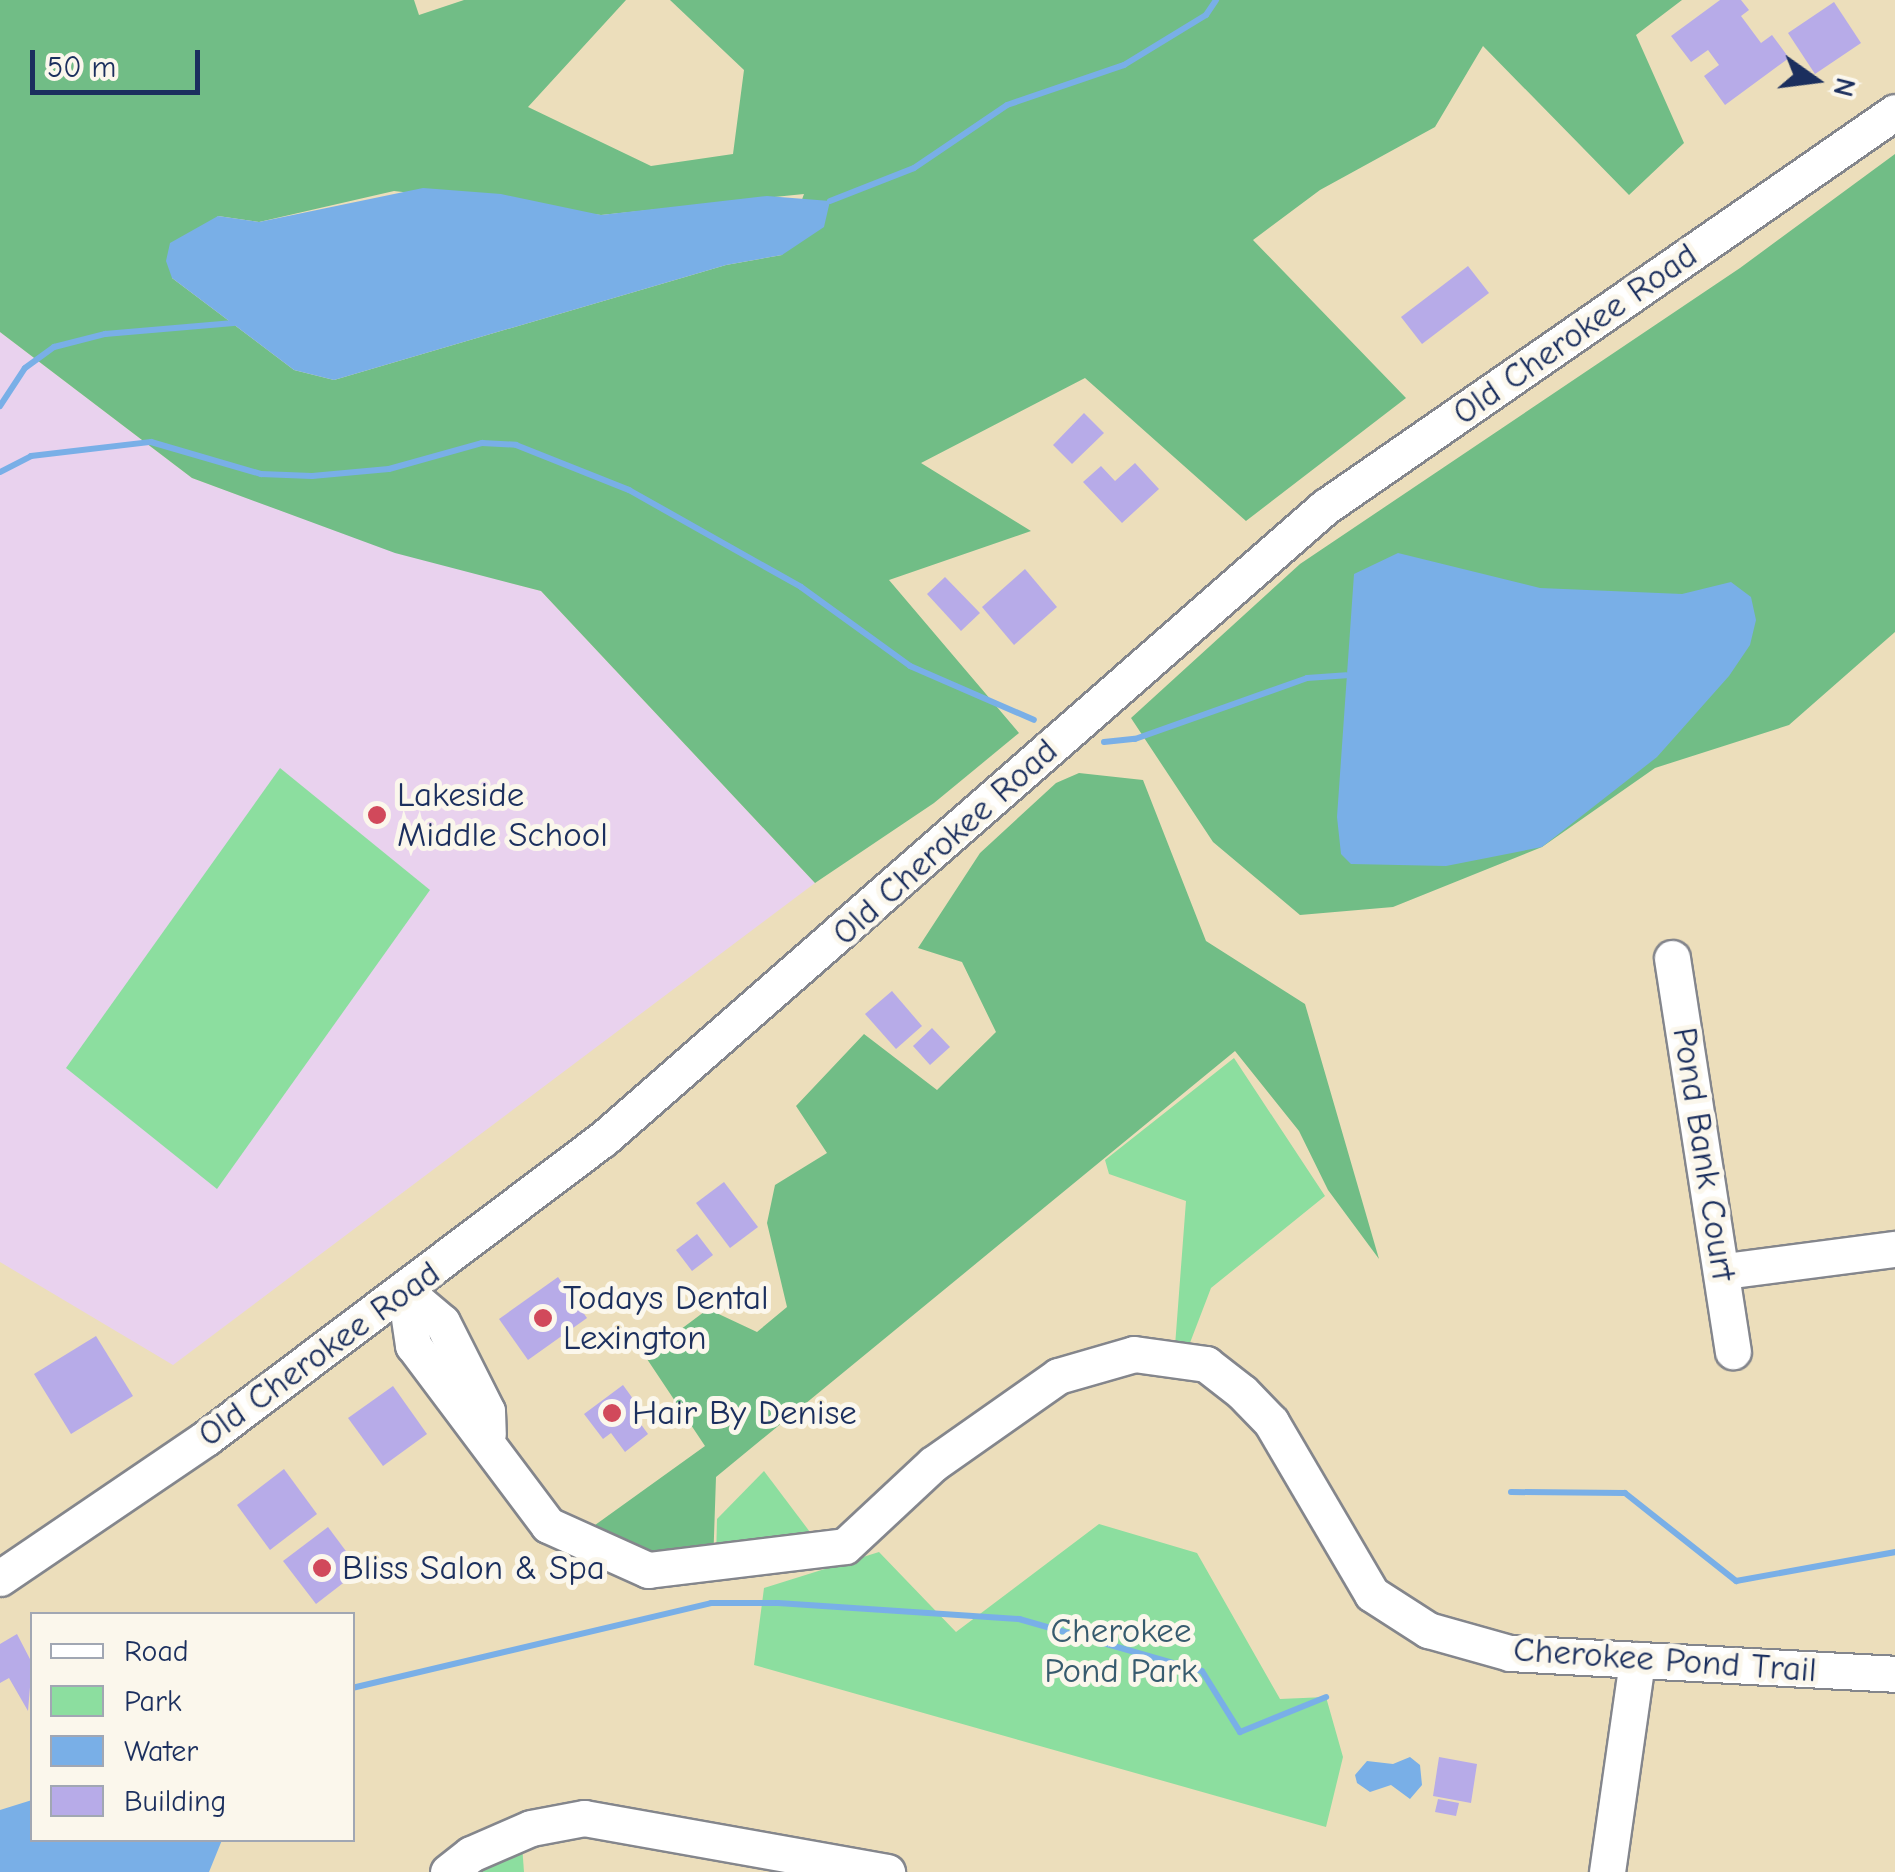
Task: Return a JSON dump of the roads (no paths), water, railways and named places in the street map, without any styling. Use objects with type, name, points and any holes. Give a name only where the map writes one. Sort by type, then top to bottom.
[{"type":"street","name":"Old Cherokee Road","points":[[0,1578],[406,1291],[736,1029],[1185,624],[1325,507],[1895,112]]},
{"type":"street","name":"Pond Bank Court","points":[[1672,958],[1725,1271],[1733,1351]]},
{"type":"street","points":[[1725,1271],[1895,1250]]},
{"type":"street","name":"Cherokee Pond Trail","points":[[406,1291],[413,1345],[489,1440],[548,1525],[648,1570],[696,1568],[845,1546],[933,1464],[1058,1376],[1134,1354],[1206,1364],[1271,1422],[1372,1594],[1428,1630],[1510,1652],[1895,1674]]},
{"type":"street","points":[[1607,1872],[1638,1660]]},
{"type":"street","points":[[448,1872],[471,1854],[531,1828],[584,1818],[887,1872]]},
{"type":"water","points":[[423,188],[501,194],[601,215],[767,196],[830,201],[824,227],[782,255],[726,265],[334,380],[294,370],[172,278],[166,261],[170,243],[218,216],[259,222]]},
{"type":"water","points":[[1398,553],[1540,588],[1682,594],[1731,582],[1751,597],[1756,620],[1750,645],[1729,676],[1657,757],[1542,847],[1446,866],[1351,864],[1341,854],[1337,817],[1354,574]]},
{"type":"water","points":[[1410,1757],[1420,1765],[1422,1785],[1410,1799],[1391,1785],[1370,1792],[1357,1783],[1355,1775],[1367,1761],[1393,1764]]},
{"type":"water","points":[[30,1801],[30,1842],[221,1842],[209,1872],[0,1872],[0,1810]]},
{"type":"waterway","points":[[830,201],[914,168],[1007,105],[1124,65],[1206,15],[1216,0]]},
{"type":"waterway","points":[[0,406],[25,368],[54,347],[105,334],[234,323]]},
{"type":"waterway","points":[[0,472],[31,456],[151,442],[261,474],[312,476],[389,469],[482,443],[516,445],[629,490],[801,587],[910,666],[1034,720]]},
{"type":"waterway","points":[[1104,742],[1135,739],[1307,678],[1346,675]]},
{"type":"waterway","points":[[1511,1492],[1625,1493],[1736,1581],[1895,1552]]},
{"type":"waterway","points":[[355,1687],[711,1603],[778,1603],[1019,1619],[1202,1671],[1240,1732],[1326,1697]]},
{"type":"place","name":"Lakeside Middle School","points":[[377,815]]},
{"type":"place","name":"Todays Dental Lexington","points":[[543,1318]]},
{"type":"place","name":"Hair By Denise","points":[[612,1413]]},
{"type":"place","name":"Bliss Salon & Spa","points":[[322,1568]]},
{"type":"park label","name":"Cherokee Pond Park","points":[[1121,1651]]}]
